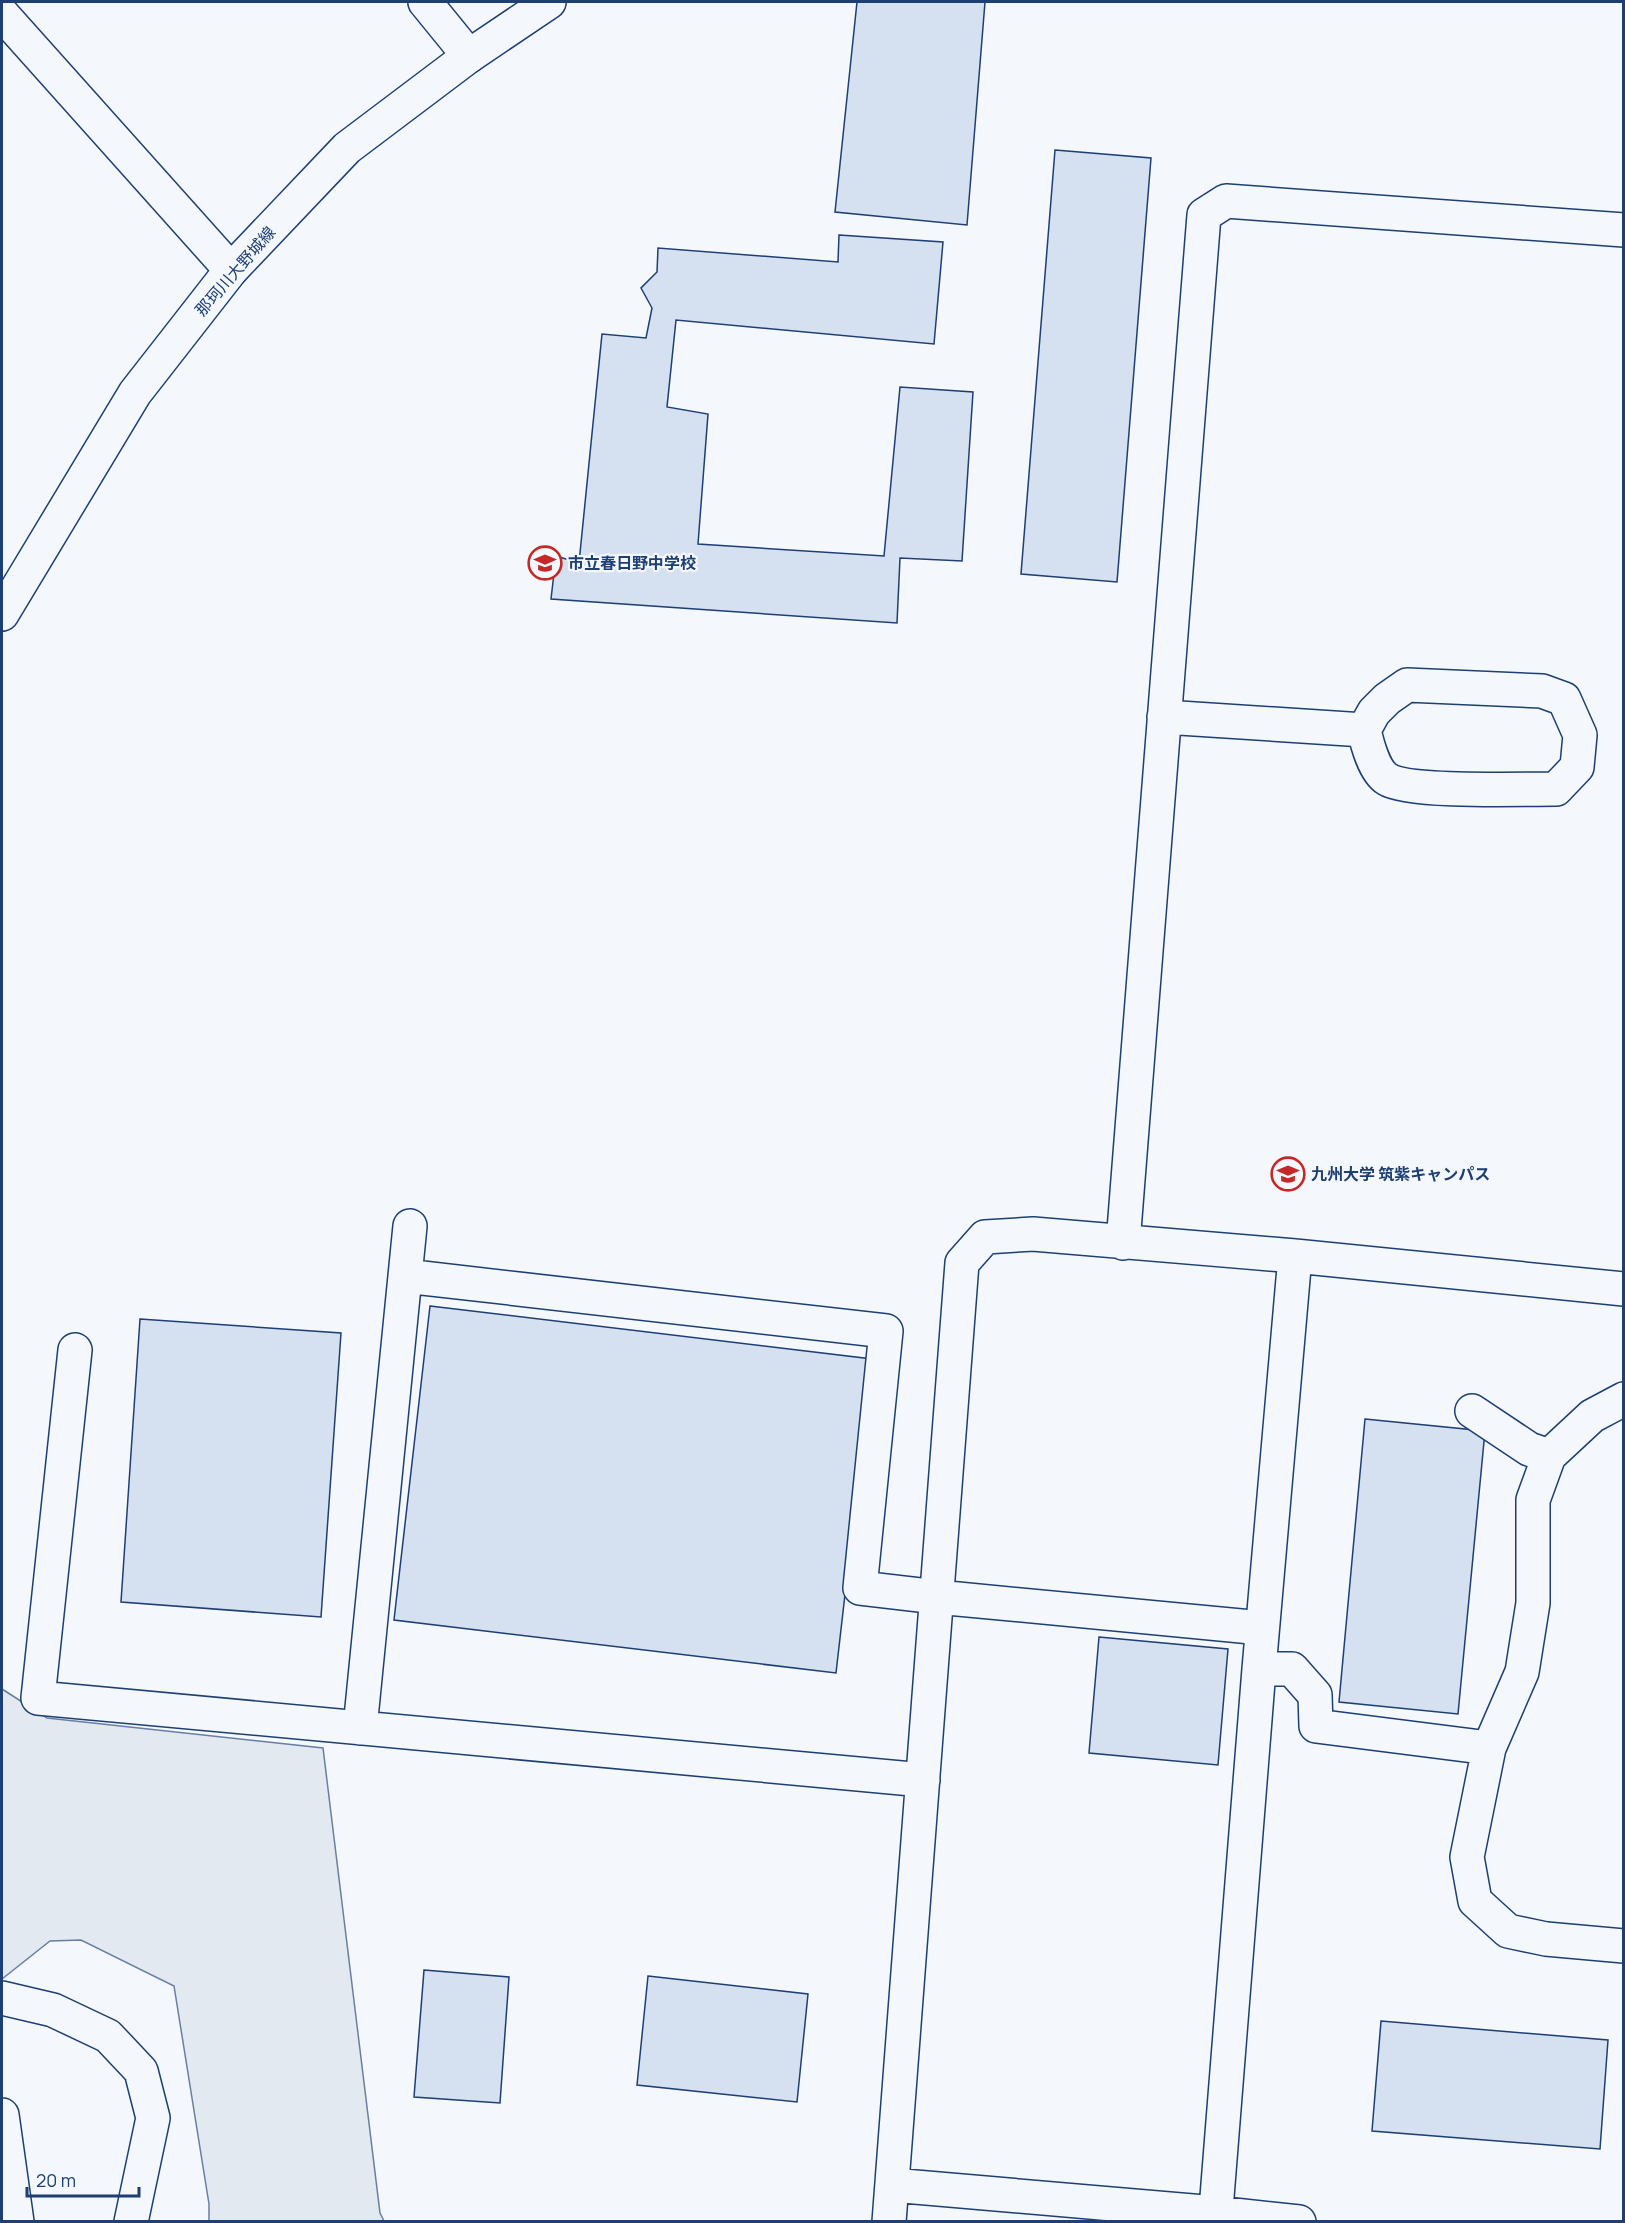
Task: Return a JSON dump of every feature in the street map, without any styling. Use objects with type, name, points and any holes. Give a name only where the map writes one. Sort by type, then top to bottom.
[{"type":"main road","points":[[425,2],[469,56]]},
{"type":"main road","name":"那珂川大野城線","points":[[2,614],[135,393],[231,270],[347,148],[469,56],[549,2]]},
{"type":"main road","points":[[2,14],[231,270]]},
{"type":"main road","points":[[1123,1243],[1204,215],[1226,201],[1623,230]]},
{"type":"main road","points":[[1407,685],[1542,691],[1564,699],[1580,735],[1577,766],[1556,789],[1412,787],[1386,778],[1369,753],[1364,730],[1374,712],[1387,699],[1407,685]]},
{"type":"main road","points":[[1164,717],[1364,730]]},
{"type":"main road","points":[[360,1728],[410,1226]]},
{"type":"main road","points":[[889,2222],[962,1263],[985,1237],[1033,1234],[1295,1256],[1623,1289]]},
{"type":"main road","points":[[1216,2217],[1262,1628],[1295,1256]]},
{"type":"main road","points":[[405,1276],[886,1331],[860,1588],[1262,1628]]},
{"type":"main road","points":[[75,1350],[38,1698],[923,1780]]},
{"type":"main road","points":[[1623,1399],[1592,1416],[1549,1456],[1533,1500],[1533,1603],[1522,1672],[1489,1748],[1467,1857],[1475,1901],[1508,1931],[1546,1940],[1623,1946]]},
{"type":"main road","points":[[1472,1411],[1529,1449],[1549,1456]]},
{"type":"main road","points":[[1259,1669],[1292,1669],[1315,1695],[1316,1726],[1489,1748]]},
{"type":"main road","points":[[2,1998],[53,2010],[108,2036],[141,2071],[153,2118],[130,2222]]},
{"type":"main road","points":[[2,2115],[17,2222]]},
{"type":"main road","points":[[892,2186],[1216,2217],[1299,2222]]},
{"type":"shaded area","points":[[2,1689],[47,1718],[323,1748],[380,2213],[384,2221],[209,2221],[209,2204],[174,1986],[81,1940],[50,1941],[2,1979]]},
{"type":"building","points":[[857,2],[985,2],[967,225],[835,212]]},
{"type":"building","points":[[1055,150],[1151,158],[1117,582],[1021,574]]},
{"type":"building","points":[[839,235],[943,242],[934,344],[676,320],[667,407],[708,414],[698,544],[884,556],[900,387],[973,392],[962,561],[900,558],[897,623],[551,599],[556,556],[579,563],[602,334],[646,338],[652,308],[641,288],[657,272],[658,248],[838,262]]},
{"type":"building","points":[[430,1306],[872,1359],[836,1673],[394,1620]]},
{"type":"building","points":[[140,1319],[341,1333],[321,1617],[121,1602]]},
{"type":"building","points":[[1365,1419],[1485,1431],[1458,1714],[1339,1702]]},
{"type":"building","points":[[1099,1637],[1228,1649],[1218,1765],[1089,1753]]},
{"type":"building","points":[[424,1970],[509,1977],[500,2103],[414,2097]]},
{"type":"building","points":[[648,1976],[808,1994],[797,2102],[637,2085]]},
{"type":"building","points":[[1381,2021],[1608,2040],[1600,2149],[1372,2131]]},
{"type":"place","name":"市立春日野中学校","points":[[545,563]]},
{"type":"place","name":"九州大学 筑紫キャンパス","points":[[1288,1174]]}]
